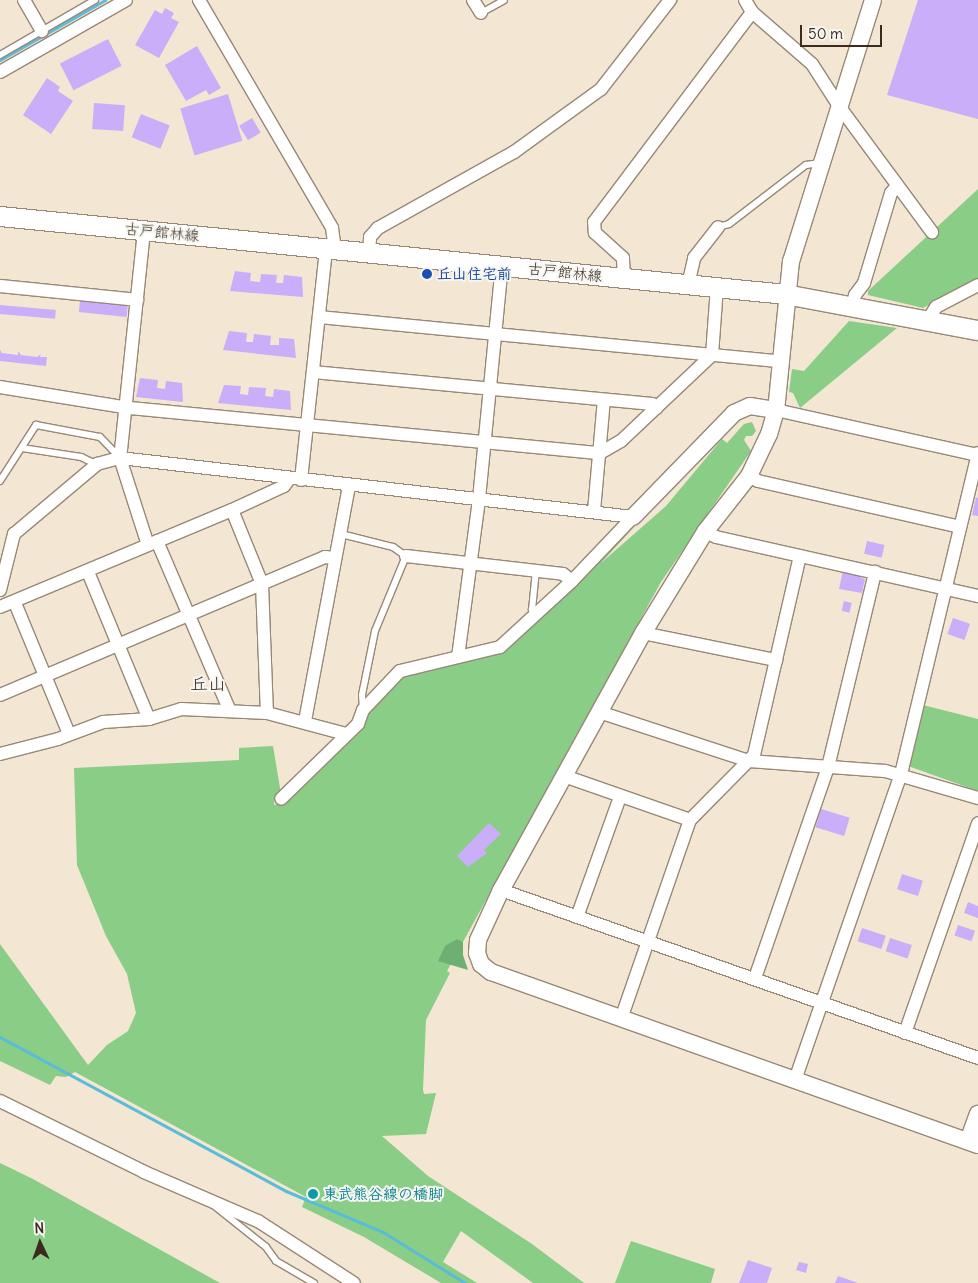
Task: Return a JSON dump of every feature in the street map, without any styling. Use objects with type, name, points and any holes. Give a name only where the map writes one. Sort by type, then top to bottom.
[{"type":"main road","name":"古戸館林線","points":[[0,216],[785,294],[978,330]]},
{"type":"street","points":[[24,0],[42,31]]},
{"type":"street","points":[[0,72],[126,0]]},
{"type":"street","points":[[0,607],[14,603],[232,510],[295,479],[307,425],[319,317],[332,228],[199,0]]},
{"type":"street","points":[[473,0],[481,13]]},
{"type":"street","points":[[369,253],[370,237],[378,228],[514,152],[601,89],[670,0]]},
{"type":"street","points":[[745,0],[752,12],[812,64],[839,106],[932,232]]},
{"type":"street","points":[[873,0],[790,262],[785,294],[776,410],[769,434],[749,476],[705,532],[643,633],[501,890],[478,940],[477,953],[481,964],[491,972],[973,1143],[978,1114]]},
{"type":"street","points":[[624,278],[623,258],[595,233],[594,222],[752,12]]},
{"type":"street","points":[[852,307],[855,294],[864,283],[891,193],[897,186]]},
{"type":"street","points":[[688,284],[694,258],[718,227]]},
{"type":"street","points":[[144,230],[120,458],[153,543],[188,614],[229,709]]},
{"type":"street","points":[[458,657],[479,499],[502,266]]},
{"type":"street","points":[[0,286],[137,300]]},
{"type":"street","points":[[0,387],[126,407],[600,453],[621,441],[712,355],[717,287]]},
{"type":"street","points":[[927,321],[936,307],[977,287]]},
{"type":"street","points":[[319,317],[780,362]]},
{"type":"street","points":[[313,372],[652,404],[656,408]]},
{"type":"street","points":[[594,511],[604,400]]},
{"type":"street","points":[[281,799],[358,724],[363,710],[400,671],[500,647],[572,581],[734,412],[750,406],[776,410],[978,454],[901,774],[795,1080]]},
{"type":"street","points":[[0,541],[14,534],[96,464],[120,458],[349,486],[594,511],[633,517]]},
{"type":"street","points":[[749,476],[758,481],[960,527]]},
{"type":"street","points":[[305,721],[349,486]]},
{"type":"street","points":[[232,510],[262,584],[267,713]]},
{"type":"street","points":[[705,532],[800,556],[978,596]]},
{"type":"street","points":[[0,590],[14,534]]},
{"type":"street","points":[[406,556],[563,574],[572,581]]},
{"type":"street","points":[[621,1019],[690,820],[754,755],[800,556]]},
{"type":"street","points":[[0,695],[325,557],[334,558]]},
{"type":"street","points":[[88,572],[149,719]]},
{"type":"street","points":[[755,978],[828,767],[875,572]]},
{"type":"street","points":[[14,603],[69,734]]},
{"type":"street","points":[[643,633],[776,660]]},
{"type":"street","points":[[0,754],[103,722],[149,719],[181,709],[229,709],[267,713],[305,721],[346,734]]},
{"type":"street","points":[[599,712],[722,755],[749,761],[901,774],[978,798]]},
{"type":"street","points":[[564,776],[690,820]]},
{"type":"street","points":[[577,917],[620,797]]},
{"type":"street","points":[[905,1033],[978,823]]},
{"type":"street","points":[[501,890],[978,1058]]},
{"type":"street","points":[[0,1101],[138,1169],[209,1198],[258,1221],[354,1283]]},
{"type":"lane","points":[[0,55],[95,0]]},
{"type":"lane","points":[[481,13],[504,0]]},
{"type":"lane","points":[[718,227],[730,224],[806,164],[822,162]]},
{"type":"lane","points":[[0,481],[36,425],[100,437],[120,458]]},
{"type":"lane","points":[[22,448],[81,457],[96,464]]},
{"type":"lane","points":[[341,534],[393,547],[406,556],[375,631],[362,695],[363,710]]},
{"type":"lane","points":[[535,616],[532,610],[536,570]]},
{"type":"lane","points":[[209,1198],[214,1208],[266,1247],[276,1261],[314,1283]]},
{"type":"green space","points":[[978,189],[978,280],[923,308],[868,295],[868,291]]},
{"type":"green space","points":[[849,321],[897,328],[800,408],[793,393],[789,392],[792,369],[804,371]]},
{"type":"green space","points":[[752,422],[756,431],[752,436],[746,436],[744,440],[751,451],[661,582],[447,971],[450,973],[426,1020],[423,1090],[424,1094],[436,1093],[426,1134],[382,1136],[428,1176],[532,1244],[584,1283],[533,1283],[461,1231],[443,1262],[477,1283],[441,1283],[364,1237],[302,1207],[306,1197],[75,1072],[66,1077],[56,1076],[50,1085],[0,1061],[0,944],[88,1065],[107,1045],[128,1031],[136,1013],[127,974],[106,936],[77,865],[74,768],[239,760],[239,748],[273,746],[281,794],[274,797],[274,805],[290,800],[362,730],[368,713],[402,676],[505,650],[636,525],[601,563],[666,506],[722,439],[727,443],[744,424]]},
{"type":"green space","points":[[923,705],[978,719],[978,791],[908,766]]},
{"type":"green space","points":[[457,939],[463,942],[463,955],[468,970],[438,961],[445,946]]},
{"type":"green space","points":[[0,1163],[33,1179],[220,1283],[0,1283]]},
{"type":"green space","points":[[631,1241],[715,1269],[711,1283],[615,1283]]},
{"type":"building","points":[[918,0],[978,0],[978,119],[887,95]]},
{"type":"building","points":[[165,8],[174,13],[171,18],[179,22],[159,58],[135,45],[155,10],[162,14]]},
{"type":"building","points":[[108,39],[122,66],[74,90],[60,64]]},
{"type":"building","points":[[197,46],[221,88],[209,95],[206,90],[186,101],[165,65]]},
{"type":"building","points":[[47,78],[60,87],[58,91],[73,101],[51,134],[23,115]]},
{"type":"building","points":[[228,94],[242,141],[195,155],[180,109]]},
{"type":"building","points":[[94,103],[125,105],[123,131],[92,129]]},
{"type":"building","points":[[141,114],[170,126],[160,149],[132,137]]},
{"type":"building","points":[[252,118],[261,133],[248,140],[239,126]]},
{"type":"building","points":[[235,271],[251,273],[250,281],[260,282],[261,274],[277,275],[276,283],[283,283],[284,275],[302,277],[303,297],[230,291]]},
{"type":"building","points":[[80,301],[128,306],[127,317],[79,312]]},
{"type":"building","points":[[0,305],[56,310],[55,319],[0,314]]},
{"type":"building","points":[[229,331],[247,333],[246,342],[253,342],[254,334],[271,336],[270,345],[279,345],[279,338],[294,339],[296,358],[223,350]]},
{"type":"building","points":[[0,350],[2,353],[18,355],[18,351],[21,355],[37,357],[41,354],[40,357],[47,357],[46,366],[0,361]]},
{"type":"building","points":[[140,378],[158,380],[157,388],[165,389],[166,381],[182,383],[183,402],[136,397]]},
{"type":"building","points":[[224,385],[241,386],[240,394],[248,395],[249,387],[266,388],[265,396],[273,397],[274,389],[290,391],[291,410],[218,403]]},
{"type":"building","points":[[976,497],[978,498],[978,516],[972,515]]},
{"type":"building","points":[[867,541],[885,545],[882,558],[864,554]]},
{"type":"building","points":[[843,570],[862,574],[861,578],[865,579],[862,593],[839,589]]},
{"type":"building","points":[[844,601],[852,603],[849,613],[842,611]]},
{"type":"building","points":[[953,618],[970,624],[964,640],[947,634]]},
{"type":"building","points":[[821,809],[850,818],[844,836],[815,827]]},
{"type":"building","points":[[489,823],[501,834],[484,850],[487,853],[468,867],[457,856]]},
{"type":"building","points":[[902,874],[923,881],[918,896],[897,889]]},
{"type":"building","points":[[968,902],[978,906],[978,918],[964,913]]},
{"type":"building","points":[[958,925],[975,931],[971,941],[954,935]]},
{"type":"building","points":[[862,928],[886,936],[881,949],[858,941]]},
{"type":"building","points":[[890,938],[912,945],[908,958],[886,951]]},
{"type":"building","points":[[748,1260],[772,1268],[767,1283],[739,1283]]},
{"type":"building","points":[[799,1262],[808,1264],[806,1273],[796,1270]]},
{"type":"building","points":[[838,1276],[858,1283],[835,1283]]},
{"type":"waterway","points":[[0,60],[105,0]]},
{"type":"waterway","points":[[0,1037],[286,1191],[383,1232],[465,1283]]},
{"type":"place","name":"丘山住宅前","points":[[427,274]]},
{"type":"place","name":"東武熊谷線の橋脚","points":[[313,1194]]},
{"type":"district","name":"丘山","points":[[208,684]]}]
